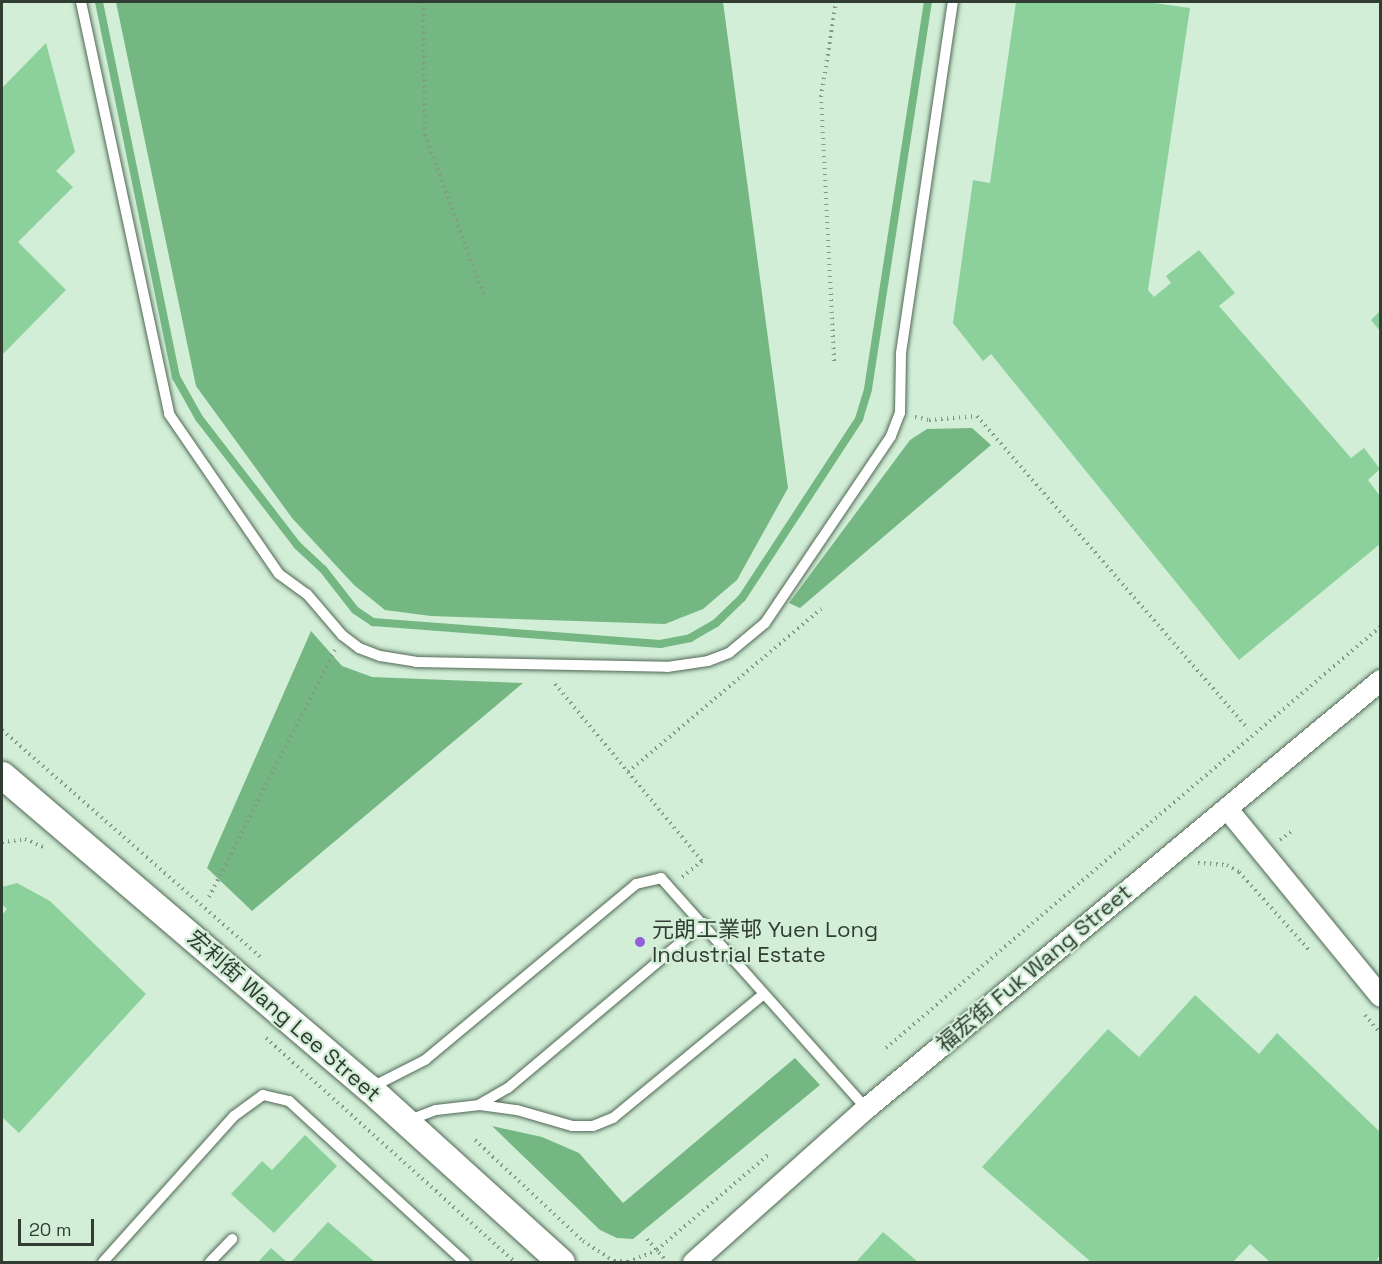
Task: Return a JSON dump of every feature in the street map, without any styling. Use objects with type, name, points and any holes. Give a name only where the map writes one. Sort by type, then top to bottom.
[{"type":"street","name":"福宏街 Fuk Wang Street","points":[[693,1263],[866,1108],[1228,810],[1380,680]]},
{"type":"street","name":"宏利街 Wang Lee Street","points":[[2,777],[369,1088],[561,1263]]},
{"type":"street","points":[[1228,810],[1380,996]]},
{"type":"lane","points":[[81,2],[169,414],[279,574],[307,594],[342,636],[359,648],[380,656],[416,662],[688,665],[729,653],[748,640],[765,623],[891,436],[900,413],[901,354],[953,2]]},
{"type":"lane","points":[[369,1088],[425,1060],[636,884],[661,878],[671,886],[866,1108]]},
{"type":"lane","points":[[480,1105],[508,1088],[704,924]]},
{"type":"lane","points":[[406,1121],[436,1110],[480,1105],[517,1110],[572,1126],[593,1126],[613,1118],[764,994]]},
{"type":"lane","points":[[109,1260],[234,1116],[263,1095],[290,1101],[465,1263]]},
{"type":"lane","points":[[210,1263],[232,1239]]},
{"type":"path","points":[[424,2],[425,135],[485,298]]},
{"type":"path","points":[[834,361],[820,97],[836,2]]},
{"type":"path","points":[[900,413],[929,420],[977,416],[1248,729]]},
{"type":"path","points":[[628,772],[821,609]]},
{"type":"path","points":[[886,1048],[1380,627]]},
{"type":"path","points":[[209,897],[342,636]]},
{"type":"path","points":[[539,664],[702,861],[671,886]]},
{"type":"path","points":[[2,730],[268,965]]},
{"type":"path","points":[[2,842],[25,839],[55,852]]},
{"type":"path","points":[[1239,872],[1311,952]]},
{"type":"path","points":[[1357,1006],[1380,1033]]},
{"type":"path","points":[[259,1032],[515,1263]]},
{"type":"path","points":[[475,1140],[600,1254],[628,1263],[657,1250],[768,1155]]},
{"type":"path","points":[[647,1239],[667,1263]]},
{"type":"green space","points":[[116,2],[723,2],[788,488],[737,580],[703,609],[665,624],[431,616],[385,610],[354,585],[292,518],[196,386]]},
{"type":"green space","points":[[972,428],[991,445],[800,608],[789,603],[910,440],[927,429]]},
{"type":"green space","points":[[311,631],[342,666],[372,677],[523,683],[252,911],[207,868]]},
{"type":"green space","points":[[795,1058],[820,1085],[633,1239],[617,1238],[600,1230],[492,1126],[542,1137],[579,1153],[623,1203]]},
{"type":"building","points":[[1016,2],[1147,2],[1190,8],[1148,290],[1154,297],[1171,283],[1166,276],[1199,250],[1235,293],[1219,306],[1351,458],[1364,448],[1380,469],[1368,480],[1380,496],[1380,544],[1239,660],[991,354],[983,361],[953,323],[973,180],[990,183]]},
{"type":"building","points":[[46,43],[75,152],[56,171],[73,187],[18,242],[66,290],[2,355],[2,88]]},
{"type":"building","points":[[1380,311],[1380,331],[1371,320]]},
{"type":"building","points":[[17,883],[50,901],[146,994],[19,1133],[2,1117],[2,915],[7,909],[2,904],[2,887]]},
{"type":"building","points":[[1195,995],[1259,1054],[1277,1033],[1380,1132],[1380,1255],[1377,1259],[1380,1262],[1270,1262],[1250,1244],[1233,1262],[1091,1262],[982,1167],[1108,1029],[1139,1057]]},
{"type":"building","points":[[305,1135],[337,1166],[274,1233],[231,1194],[262,1161],[272,1170]]},
{"type":"building","points":[[328,1222],[375,1262],[291,1262]]},
{"type":"building","points":[[883,1232],[918,1262],[856,1262]]},
{"type":"building","points":[[271,1248],[287,1262],[258,1262]]},
{"type":"waterway","points":[[99,2],[176,377],[199,418],[297,545],[323,569],[355,610],[373,622],[660,644],[690,638],[716,623],[742,598],[859,419],[868,389],[928,2]]},
{"type":"place","name":"元朗工業邨 Yuen Long Industrial Estate","points":[[640,942]]}]
